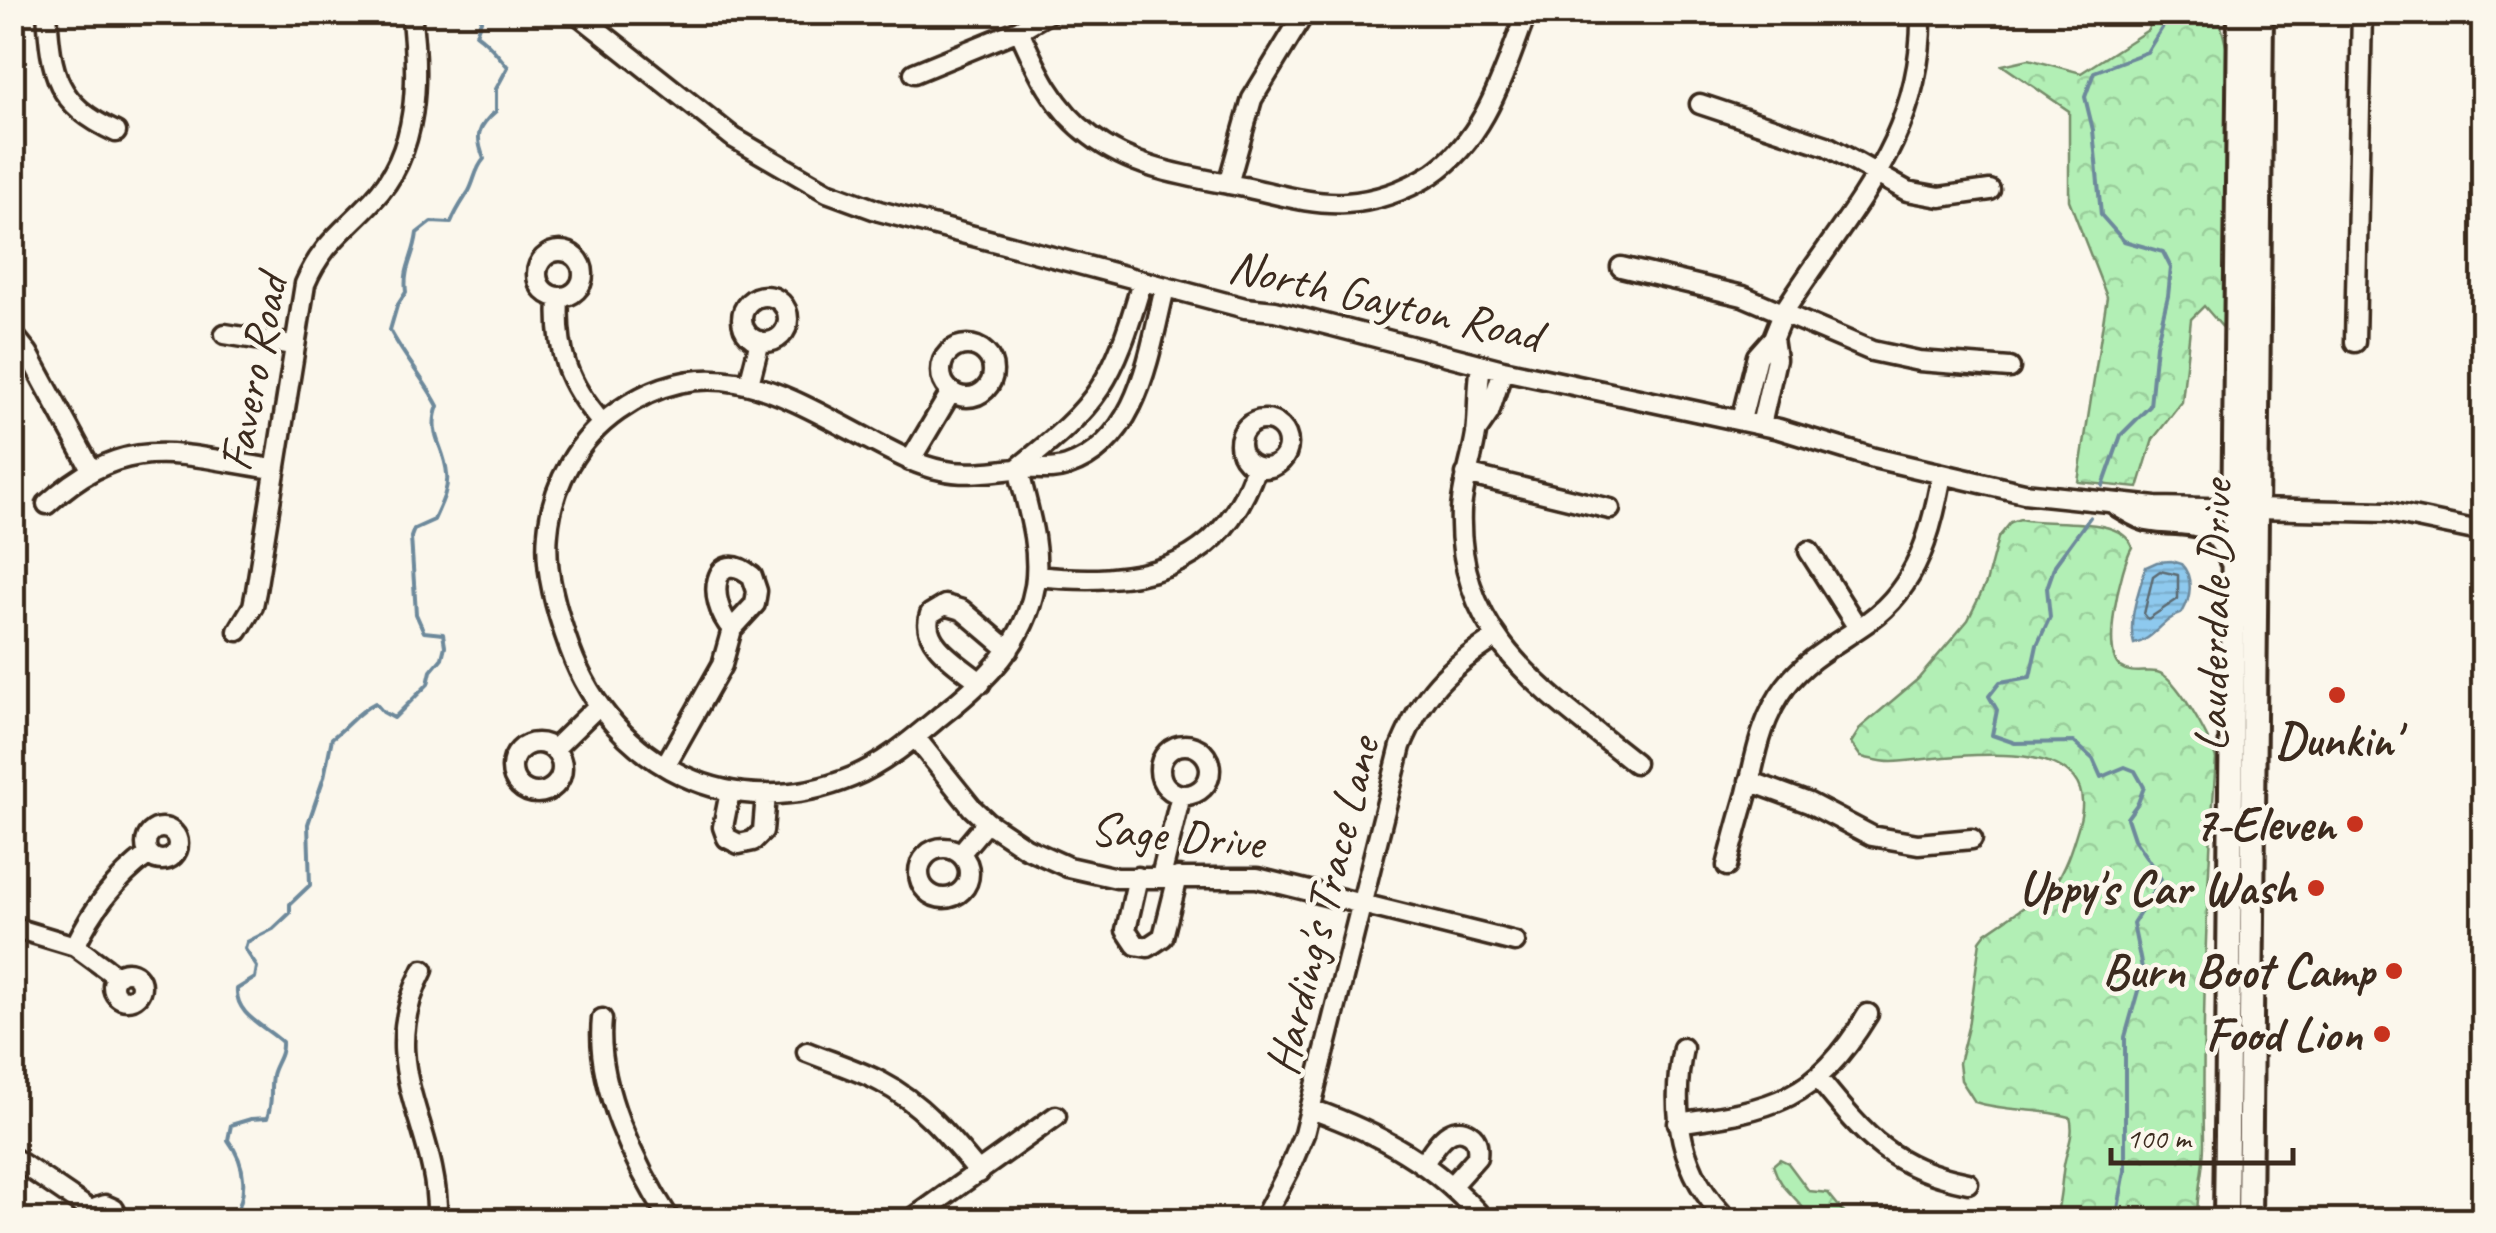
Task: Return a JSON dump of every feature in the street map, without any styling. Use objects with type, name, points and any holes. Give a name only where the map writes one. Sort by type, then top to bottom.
[{"type":"main road","name":"Lauderdale Drive","points":[[2240,12],[2249,1220]]},
{"type":"main road","name":"Lauderdale Drive","points":[[2226,1220],[2234,564],[2246,509],[2262,12]]},
{"type":"main road","points":[[2119,505],[2145,519],[2188,522],[2215,531],[2234,564]]},
{"type":"street","points":[[47,12],[51,55],[64,92],[79,112],[116,132]]},
{"type":"street","name":"Favero Road","points":[[238,631],[256,590],[302,293],[316,260],[343,226],[382,191],[404,153],[412,116],[415,40],[411,12]]},
{"type":"street","name":"Favero Road","points":[[415,40],[423,12]]},
{"type":"street","name":"North Gayton Road","points":[[576,12],[734,138],[827,192],[879,211],[1165,288],[1396,341],[1481,365],[1740,420],[2024,492],[2119,505],[2388,512],[2484,532]]},
{"type":"street","points":[[914,73],[1020,30],[1050,12]]},
{"type":"street","points":[[1228,184],[1252,98],[1305,12]]},
{"type":"street","points":[[1020,30],[1048,92],[1093,138],[1133,161],[1308,201],[1346,203],[1372,200],[1411,186],[1447,162],[1483,118],[1527,12]]},
{"type":"street","points":[[1740,420],[1757,356],[1773,338],[1783,313],[1878,174],[1896,141],[1914,88],[1921,12]]},
{"type":"street","points":[[2355,342],[2362,12]]},
{"type":"street","points":[[1700,104],[1827,146],[1907,192],[1922,196],[1990,190]]},
{"type":"street","points":[[1620,267],[1743,296],[1841,340],[1896,357],[2010,368]]},
{"type":"street","points":[[1018,468],[1035,544],[1036,576],[1027,614],[1009,650],[981,682],[915,737],[851,777],[796,792],[730,792],[664,766],[626,737],[598,706],[582,680],[552,586],[547,542],[560,484],[580,446],[630,402],[678,384],[704,380],[749,384],[787,396],[910,461],[964,473],[1002,472],[1018,468],[1065,431],[1102,390],[1124,345],[1142,282]]},
{"type":"street","points":[[1018,468],[1034,471],[1066,466],[1088,454],[1119,426],[1144,376],[1165,288]]},
{"type":"street","points":[[558,298],[557,330],[566,368],[584,402],[602,424]]},
{"type":"street","points":[[12,333],[28,353],[91,469]]},
{"type":"street","points":[[225,334],[293,345]]},
{"type":"street","points":[[1760,425],[1776,359],[1773,338]]},
{"type":"street","points":[[749,384],[760,342]]},
{"type":"street","points":[[1481,365],[1476,433],[1461,514],[1464,558],[1474,595],[1495,638],[1541,687],[1635,763]]},
{"type":"street","points":[[1476,433],[1489,414],[1503,370]]},
{"type":"street","points":[[910,461],[950,392]]},
{"type":"street","points":[[47,504],[91,469],[124,456],[166,453],[274,470]]},
{"type":"street","points":[[1036,576],[1125,580],[1168,567],[1220,530],[1241,504],[1256,467]]},
{"type":"street","points":[[1466,474],[1610,510]]},
{"type":"street","points":[[1727,866],[1762,730],[1783,690],[1809,662],[1891,601],[1916,565],[1928,538],[1942,474]]},
{"type":"street","points":[[1810,551],[1858,628]]},
{"type":"street","points":[[981,682],[930,638],[926,626],[930,614],[939,606],[957,607],[1009,650]]},
{"type":"street","points":[[664,766],[722,665],[732,629]]},
{"type":"street","name":"Harding's Trace Lane","points":[[1262,1220],[1290,1170],[1311,1108],[1392,775],[1413,717],[1440,679],[1495,638]]},
{"type":"street","points":[[554,750],[598,706]]},
{"type":"street","name":"Sage Drive","points":[[915,737],[987,822],[1026,848],[1068,867],[1116,878],[1256,878],[1514,942]]},
{"type":"street","points":[[1749,781],[1790,794],[1872,836],[1918,844],[1972,839]]},
{"type":"street","points":[[730,792],[723,828],[727,838],[740,844],[752,841],[763,831],[766,794]]},
{"type":"street","points":[[1138,877],[1126,930],[1136,945],[1148,947],[1163,937],[1180,795]]},
{"type":"street","points":[[960,854],[987,822]]},
{"type":"street","points":[[75,946],[99,902],[130,867],[149,854]]},
{"type":"street","points":[[12,926],[75,946],[116,976]]},
{"type":"street","points":[[423,970],[406,1006],[403,1055],[432,1165],[437,1220]]},
{"type":"street","points":[[1678,1123],[1762,1109],[1798,1093],[1818,1078],[1852,1041],[1868,1014]]},
{"type":"street","points":[[602,1019],[600,1048],[612,1095],[638,1162],[670,1220]]},
{"type":"street","points":[[1682,1048],[1676,1095],[1678,1123],[1693,1172],[1714,1206],[1728,1220]]},
{"type":"street","points":[[807,1052],[880,1081],[907,1098],[948,1135],[978,1173]]},
{"type":"street","points":[[1818,1078],[1862,1131],[1888,1154],[1913,1168],[1968,1184]]},
{"type":"street","points":[[1311,1108],[1369,1131],[1424,1163],[1452,1185],[1484,1220]]},
{"type":"street","points":[[911,1220],[1056,1116]]},
{"type":"street","points":[[1424,1163],[1447,1134],[1459,1130],[1470,1134],[1478,1144],[1477,1157],[1452,1185]]},
{"type":"street","points":[[12,1156],[92,1216],[100,1206],[110,1206],[118,1212],[119,1220]]},
{"type":"green space","points":[[2154,13],[2218,13],[2229,58],[2224,329],[2204,306],[2191,319],[2182,402],[2153,439],[2138,488],[2078,482],[2107,297],[2069,200],[2069,111],[2002,65],[2029,59],[2081,73],[2148,30]]},
{"type":"green space","points":[[2020,519],[2099,525],[2125,537],[2132,547],[2115,608],[2115,658],[2124,669],[2157,672],[2174,685],[2200,724],[2216,759],[2206,952],[2204,1154],[2197,1220],[2055,1220],[2071,1135],[2070,1117],[1975,1102],[1961,1080],[1959,1063],[1980,941],[2052,888],[2071,849],[2079,824],[2081,793],[2068,773],[2045,761],[2014,756],[1884,762],[1861,757],[1851,743],[1861,727],[1918,679],[1968,620],[1986,583],[1998,538],[2011,522]]},
{"type":"green space","points":[[1780,1159],[1788,1163],[1809,1191],[1828,1193],[1850,1220],[1811,1220],[1776,1174],[1773,1165]]},
{"type":"water","points":[[2171,561],[2181,564],[2188,575],[2190,588],[2185,607],[2182,613],[2134,644],[2133,616],[2146,567]]},
{"type":"waterway","points":[[232,1220],[241,1200],[243,1179],[239,1159],[228,1140],[231,1125],[267,1118],[272,1075],[282,1047],[282,1042],[246,1013],[238,998],[237,989],[255,978],[257,967],[245,949],[247,942],[273,929],[290,913],[290,904],[310,885],[308,824],[332,738],[375,703],[394,718],[428,684],[445,646],[443,634],[424,632],[416,614],[411,537],[414,529],[434,520],[447,486],[446,464],[434,425],[438,406],[390,330],[406,292],[417,233],[431,222],[451,223],[484,159],[480,132],[496,111],[496,89],[508,67],[476,34],[484,12]]},
{"type":"waterway","points":[[2103,486],[2121,435],[2150,406],[2156,345],[2171,268],[2163,252],[2124,241],[2101,215],[2093,130],[2085,97],[2094,72],[2147,52],[2172,12]]},
{"type":"waterway","points":[[2090,517],[2055,565],[2047,588],[2050,617],[2037,645],[2030,677],[2000,682],[1989,696],[1997,710],[1992,735],[2015,743],[2074,742],[2093,759],[2101,777],[2125,767],[2135,771],[2144,787],[2127,818],[2134,839],[2161,879],[2133,924],[2143,973],[2125,1037],[2125,1171],[2116,1220]]},
{"type":"place","name":"Dunkin'","points":[[2337,695]]},
{"type":"place","name":"7-Eleven","points":[[2355,824]]},
{"type":"place","name":"Uppy's Car Wash","points":[[2316,888]]},
{"type":"place","name":"Burn Boot Camp","points":[[2394,971]]},
{"type":"place","name":"Food Lion","points":[[2382,1034]]}]
